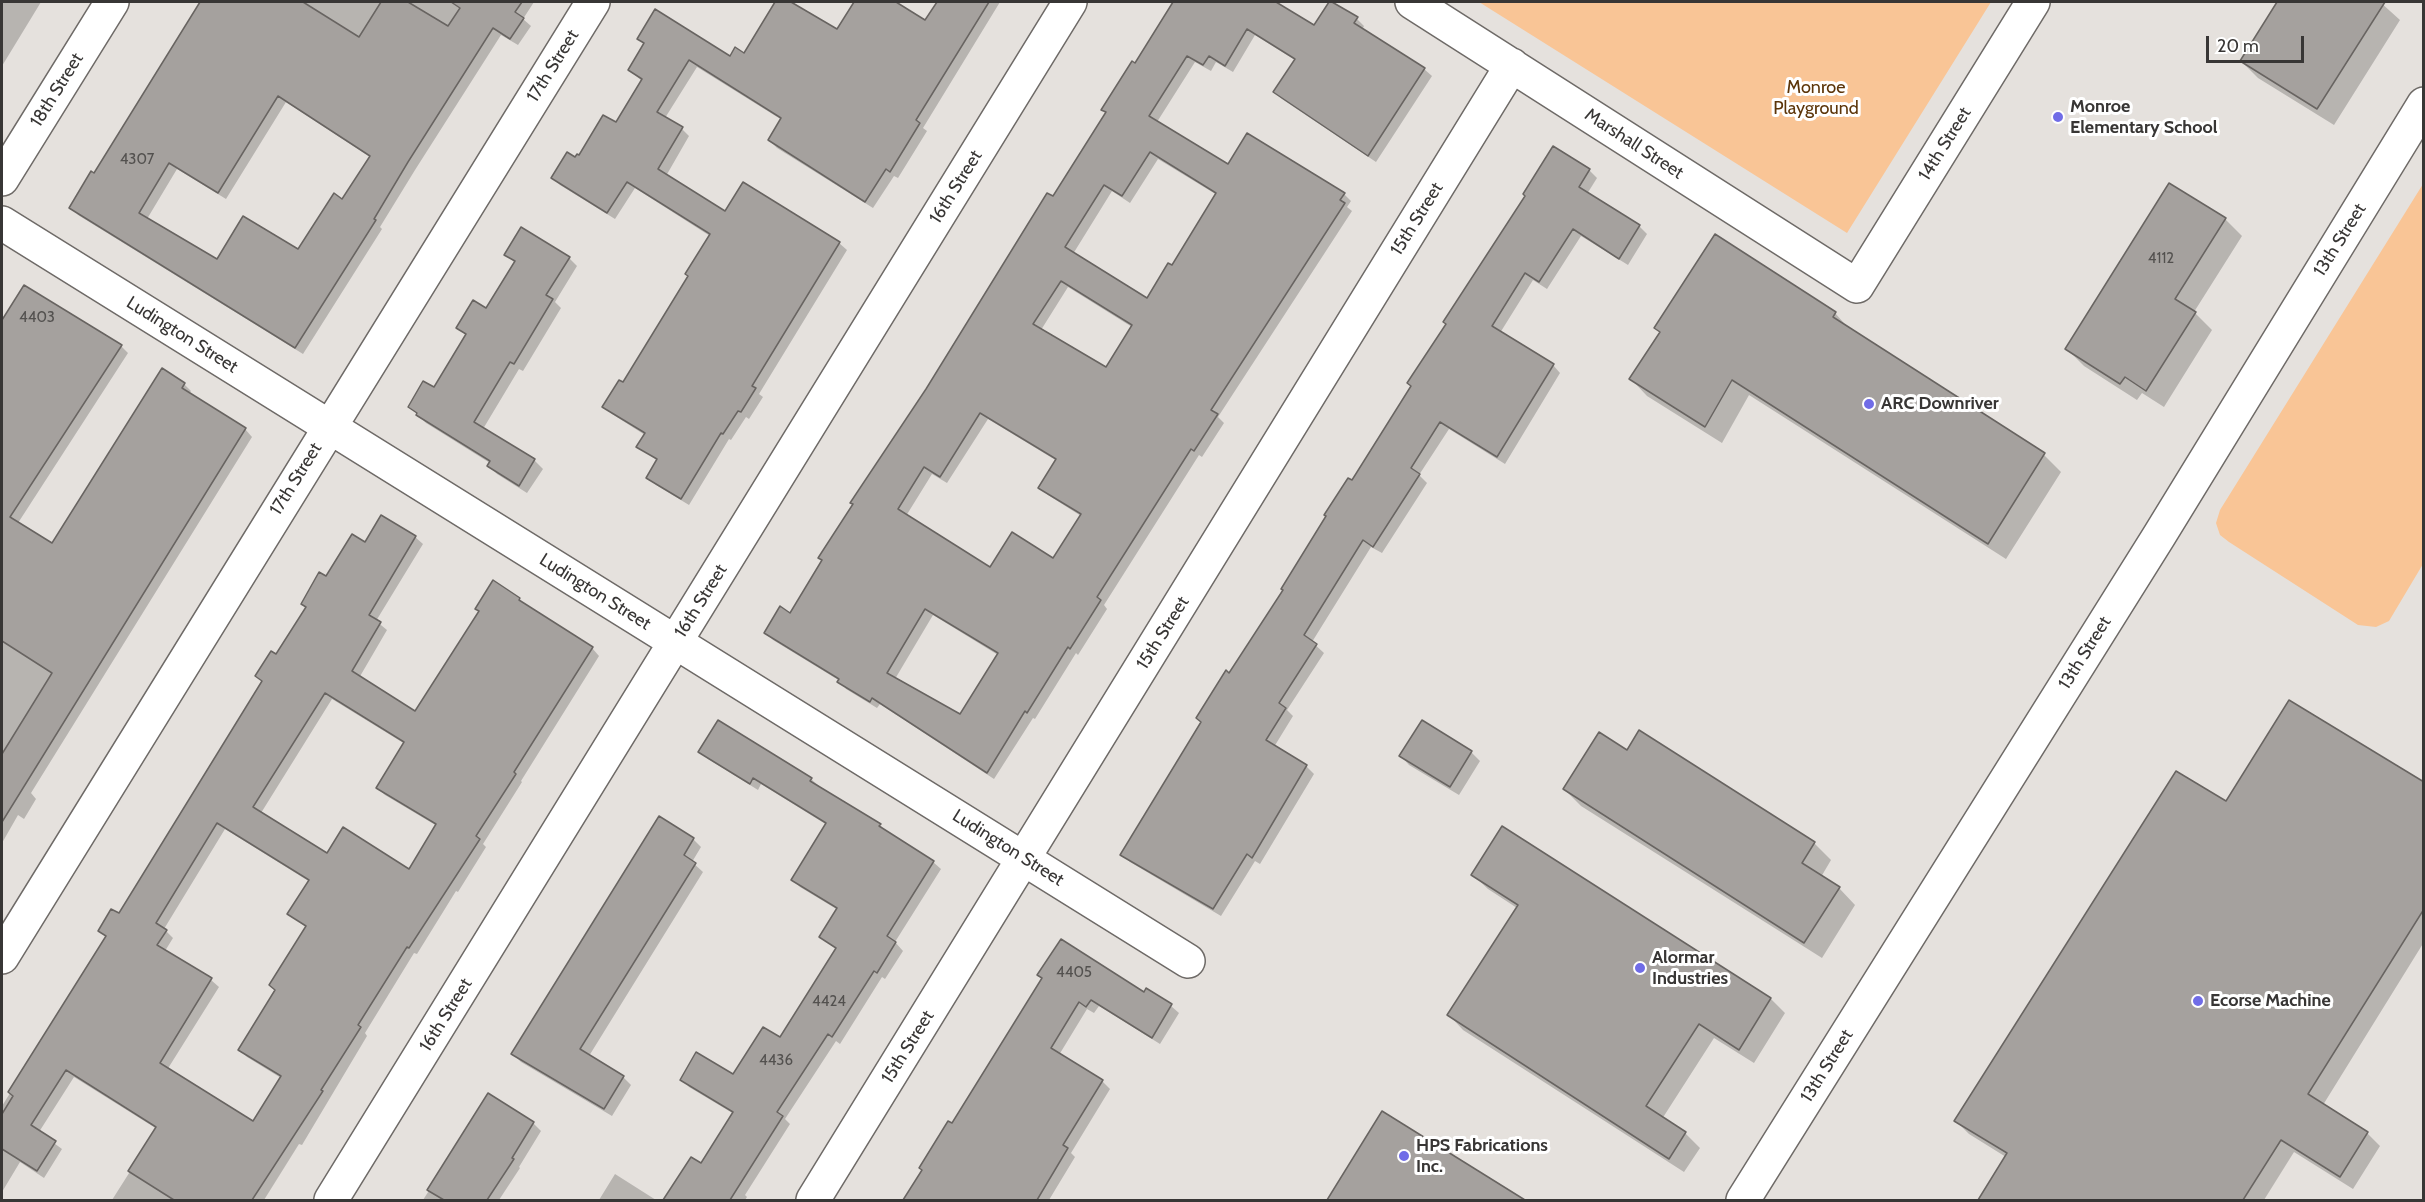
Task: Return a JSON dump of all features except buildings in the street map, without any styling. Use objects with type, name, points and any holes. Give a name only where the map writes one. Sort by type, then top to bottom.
[{"type":"street","name":"18th Street","points":[[2,179],[112,2]]},
{"type":"street","name":"17th Street","points":[[2,957],[593,2]]},
{"type":"street","name":"16th Street","points":[[331,1200],[1070,2]]},
{"type":"street","name":"Marshall Street","points":[[1412,2],[1857,286]]},
{"type":"street","name":"14th Street","points":[[1857,286],[2033,2]]},
{"type":"street","name":"15th Street","points":[[813,1200],[1512,65]]},
{"type":"street","name":"13th Street","points":[[1743,1200],[2168,520],[2424,104]]},
{"type":"street","name":"Ludington Street","points":[[2,223],[1188,961]]},
{"type":"green space","name":"Monroe Playground","points":[[1479,2],[1991,2],[1847,233]]},
{"type":"green space","points":[[2423,184],[2423,564],[2389,621],[2376,627],[2358,625],[2229,542],[2220,535],[2216,523],[2220,510]]},
{"type":"place","name":"Monroe Elementary School","points":[[2058,117]]},
{"type":"place","name":"ARC Downriver","points":[[1869,404]]},
{"type":"place","name":"Alormar Industries","points":[[1640,968]]},
{"type":"place","name":"Ecorse Machine","points":[[2198,1001]]},
{"type":"place","name":"HPS Fabrications Inc.","points":[[1404,1156]]}]
